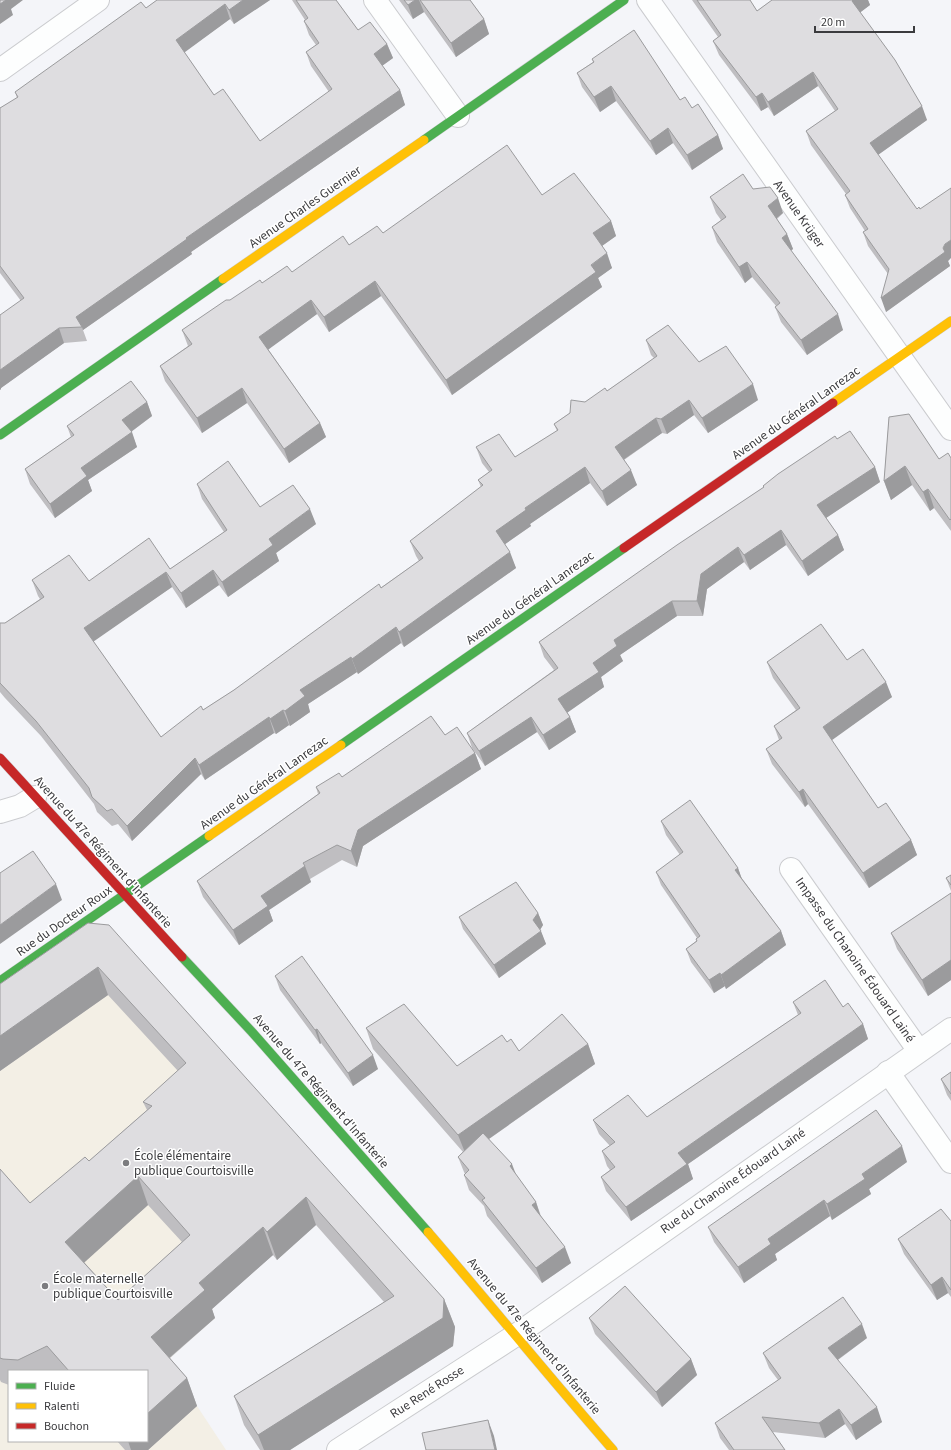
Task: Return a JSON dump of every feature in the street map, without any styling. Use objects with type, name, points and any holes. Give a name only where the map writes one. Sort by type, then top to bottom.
[{"type":"street","points":[[0,70],[98,0]]},
{"type":"street","points":[[375,0],[458,116]]},
{"type":"street","name":"Avenue Charles Guernier","points":[[0,435],[624,0]]},
{"type":"street","name":"Avenue Krüger","points":[[648,0],[951,429]]},
{"type":"street","name":"Avenue du Général Lanrezac","points":[[124,896],[951,320]]},
{"type":"street","name":"Avenue du 47e Régiment d'Infanterie","points":[[0,758],[124,896],[252,1032],[516,1335],[537,1363],[613,1450]]},
{"type":"street","points":[[0,812],[20,806],[35,797]]},
{"type":"street","name":"Impasse du Chanoine Édouard Lainé","points":[[791,869],[919,1051]]},
{"type":"street","name":"Rue du Docteur Roux","points":[[0,981],[124,896]]},
{"type":"street","name":"Rue du Chanoine Édouard Lainé","points":[[516,1335],[951,1029]]},
{"type":"street","points":[[888,1072],[951,1162]]},
{"type":"street","name":"Rue René Rosse","points":[[338,1450],[516,1335]]},
{"type":"shaded area","name":"École élémentaire publique Courtoisville","points":[[98,951],[227,1074],[210,1311],[215,1318],[161,1366],[197,1406],[226,1450],[0,1450],[0,1019]]},
{"type":"building","points":[[0,0],[6,0],[0,4]]},
{"type":"building","points":[[157,0],[243,0],[229,10],[225,4],[176,40],[214,95],[223,89],[260,141],[332,89],[306,52],[319,43],[304,21],[308,18],[296,0],[336,0],[358,30],[370,22],[387,44],[374,54],[400,90],[186,238],[187,239],[76,317],[82,327],[59,328],[0,370],[0,315],[24,298],[0,266],[0,108],[18,97],[15,92],[141,2],[146,8]]},
{"type":"building","points":[[404,0],[415,0],[408,5]]},
{"type":"building","points":[[420,0],[470,0],[484,19],[451,43]]},
{"type":"building","points":[[697,0],[750,0],[757,11],[772,0],[853,0],[852,1],[895,60],[922,106],[870,143],[917,209],[919,207],[920,209],[951,188],[951,240],[945,244],[943,248],[945,252],[881,298],[889,269],[863,232],[868,229],[845,195],[850,191],[806,131],[838,109],[813,72],[768,102],[762,93],[756,97],[713,41],[721,35]]},
{"type":"building","points":[[634,30],[680,100],[685,97],[692,108],[698,104],[718,135],[687,155],[668,128],[650,141],[611,86],[594,97],[577,73],[594,62],[592,59]]},
{"type":"building","points":[[507,145],[542,195],[574,173],[611,221],[593,233],[607,253],[591,265],[596,272],[446,380],[375,281],[324,317],[311,300],[259,337],[320,423],[284,449],[242,388],[197,418],[160,366],[192,344],[182,330],[226,300],[230,300],[260,280],[262,283],[287,266],[292,272],[343,236],[349,245],[377,226],[383,233]]},
{"type":"building","points":[[743,174],[753,189],[770,187],[778,198],[768,206],[787,234],[782,238],[838,314],[801,340],[775,307],[780,303],[747,262],[739,267],[712,227],[726,217],[710,197]]},
{"type":"building","points":[[668,325],[699,362],[726,346],[753,384],[702,418],[689,400],[661,419],[656,418],[615,447],[631,470],[602,491],[585,467],[525,508],[526,510],[496,531],[510,552],[399,632],[396,627],[352,659],[351,657],[300,690],[305,696],[285,711],[283,710],[270,719],[269,717],[199,765],[195,758],[127,826],[112,809],[107,811],[92,797],[89,788],[36,721],[0,683],[0,623],[5,623],[44,597],[32,580],[69,555],[89,581],[149,538],[170,569],[227,530],[197,484],[228,461],[260,507],[293,485],[310,509],[269,539],[273,545],[222,582],[213,570],[181,593],[166,572],[84,628],[161,737],[201,706],[203,710],[234,690],[379,584],[381,588],[423,558],[410,541],[483,485],[478,480],[492,470],[476,447],[499,434],[515,457],[558,430],[554,424],[570,413],[571,400],[585,402],[605,388],[607,391],[657,356],[646,340]]},
{"type":"building","points":[[131,381],[147,402],[122,420],[132,432],[81,468],[87,476],[50,504],[25,469],[74,435],[67,426]]},
{"type":"building","points":[[909,414],[939,459],[948,453],[951,458],[950,520],[928,489],[923,492],[905,466],[884,481],[889,417]]},
{"type":"building","points":[[850,431],[875,467],[817,505],[838,535],[802,561],[781,530],[744,555],[738,547],[701,574],[697,601],[672,601],[614,640],[617,646],[593,663],[599,672],[558,699],[570,717],[543,735],[531,717],[479,751],[467,733],[558,668],[539,642],[677,545],[764,487],[763,486],[778,474],[835,436],[837,439]]},
{"type":"building","points":[[821,624],[847,660],[863,649],[886,682],[823,727],[878,808],[886,803],[911,840],[863,873],[803,789],[799,792],[766,749],[782,738],[774,726],[800,708],[767,662]]},
{"type":"building","points":[[431,716],[445,735],[457,727],[475,753],[358,830],[351,851],[337,845],[303,863],[305,866],[261,896],[268,906],[233,930],[197,881],[320,793],[316,787],[339,773],[342,777]]},
{"type":"building","points":[[690,800],[738,868],[735,870],[781,931],[721,975],[720,973],[709,980],[686,949],[697,941],[696,939],[700,936],[656,872],[683,852],[661,821]]},
{"type":"building","points":[[33,851],[56,884],[0,925],[0,873]]},
{"type":"building","points":[[951,875],[951,885],[946,878]]},
{"type":"building","points":[[516,882],[538,913],[533,920],[541,931],[494,965],[459,917]]},
{"type":"building","points":[[951,893],[951,960],[922,980],[891,933]]},
{"type":"building","points":[[88,923],[109,925],[444,1299],[443,1318],[258,1435],[234,1396],[394,1296],[306,1197],[267,1232],[263,1227],[199,1283],[205,1290],[151,1337],[187,1378],[148,1413],[148,1370],[68,1370],[47,1346],[18,1360],[0,1358],[0,1169],[30,1203],[85,1157],[89,1161],[152,1106],[143,1102],[186,1063],[98,967],[0,1036],[0,984]],"holes":[[[138,1176],[190,1235],[118,1300],[65,1242]]]},
{"type":"building","points":[[302,956],[373,1055],[348,1073],[317,1029],[315,1030],[275,976]]},
{"type":"building","points":[[825,980],[843,1007],[848,1003],[863,1024],[678,1153],[687,1164],[626,1207],[601,1177],[615,1167],[602,1151],[615,1142],[593,1120],[628,1095],[647,1117],[801,1013],[793,1002]]},
{"type":"building","points":[[404,1004],[457,1066],[502,1035],[507,1042],[511,1039],[519,1051],[562,1014],[588,1044],[458,1135],[366,1028]]},
{"type":"building","points":[[951,1072],[951,1094],[941,1079]]},
{"type":"building","points":[[876,1110],[902,1146],[862,1174],[865,1179],[827,1204],[824,1200],[768,1239],[771,1244],[738,1267],[708,1227]]},
{"type":"building","points":[[483,1133],[512,1164],[510,1166],[536,1202],[532,1205],[565,1247],[536,1268],[482,1200],[485,1198],[464,1175],[469,1170],[458,1157]]},
{"type":"building","points":[[941,1209],[951,1221],[951,1290],[942,1277],[931,1285],[898,1239]]},
{"type":"building","points":[[625,1286],[691,1359],[656,1392],[589,1318]]},
{"type":"building","points":[[843,1297],[862,1324],[828,1348],[877,1407],[851,1425],[839,1409],[819,1423],[762,1417],[785,1450],[734,1450],[715,1423],[781,1378],[763,1353]]},
{"type":"building","points":[[488,1420],[495,1450],[426,1450],[422,1433]]},
{"type":"traffic: fast","points":[[424,140],[624,0]]},
{"type":"traffic: fast","points":[[0,435],[223,279]]},
{"type":"traffic: fast","points":[[341,745],[624,548]]},
{"type":"traffic: fast","points":[[0,981],[209,836]]},
{"type":"traffic: fast","points":[[182,957],[252,1032],[428,1232]]},
{"type":"traffic: slow","points":[[223,279],[424,140]]},
{"type":"traffic: slow","points":[[833,403],[951,321]]},
{"type":"traffic: slow","points":[[209,836],[341,745]]},
{"type":"traffic: slow","points":[[428,1232],[613,1450]]},
{"type":"traffic: jam","points":[[624,548],[833,403]]},
{"type":"traffic: jam","points":[[0,758],[182,957]]},
{"type":"place","name":"École élémentaire publique Courtoisville","points":[[126,1163]]},
{"type":"place","name":"École maternelle publique Courtoisville","points":[[45,1286]]}]
